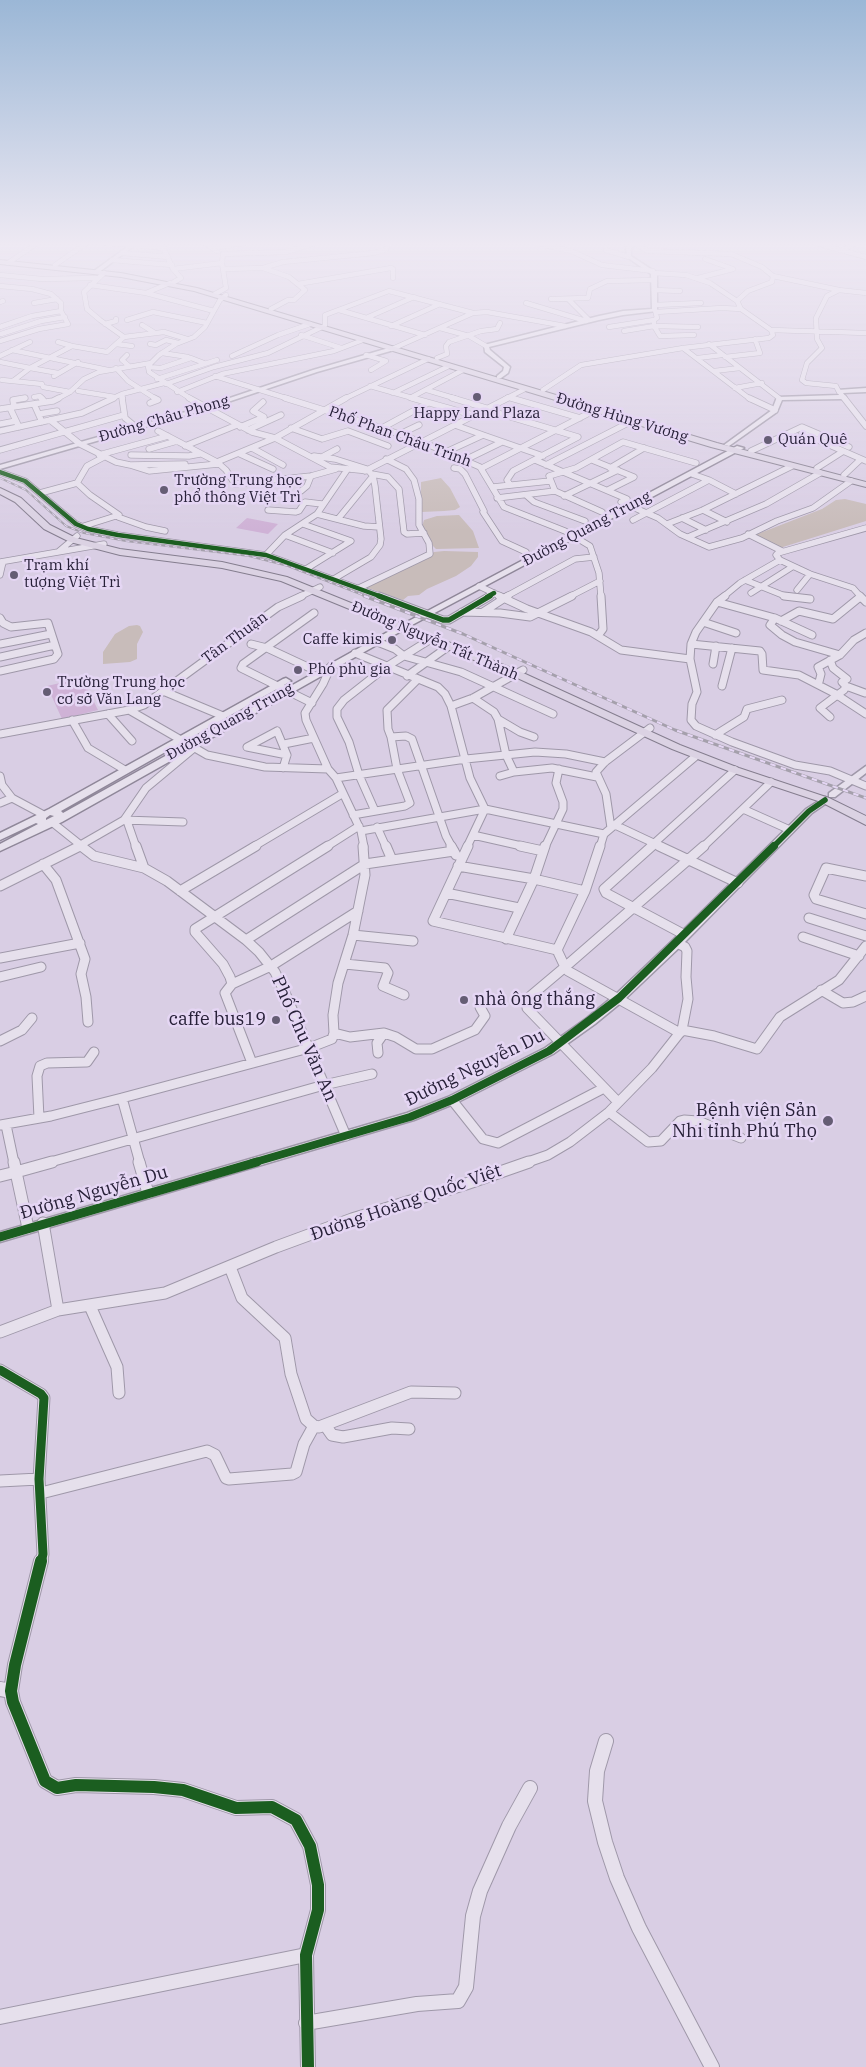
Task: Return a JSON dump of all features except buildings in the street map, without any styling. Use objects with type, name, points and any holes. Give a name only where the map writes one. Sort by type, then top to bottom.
[{"type":"main road","name":"Đường Hùng Vương","points":[[359,338],[437,358],[543,390],[595,410],[735,450],[792,466],[844,475],[866,481]]},
{"type":"main road","name":"Đường Hùng Vương","points":[[363,338],[449,366],[735,450],[866,485]]},
{"type":"main road","name":"Đường Quang Trung","points":[[0,836],[49,818],[187,745],[281,689],[310,668],[401,623],[427,614],[574,536],[626,502],[696,463],[735,450]]},
{"type":"main road","name":"Đường Quang Trung","points":[[0,848],[125,770],[187,745],[223,716],[354,653],[361,644],[375,641],[417,610],[602,512],[692,474],[735,450]]},
{"type":"main road","name":"Đường Nguyễn Tất Thành","points":[[0,485],[18,493],[47,527],[77,534],[120,552],[245,569],[317,589],[520,672],[696,756],[866,812]]},
{"type":"main road","name":"Đường Nguyễn Tất Thành","points":[[0,491],[29,506]]},
{"type":"main road","name":"Đường Nguyễn Tất Thành","points":[[401,623],[431,639],[488,659]]},
{"type":"main road","name":"Đường Nguyễn Tất Thành","points":[[647,731],[771,782],[828,798],[866,821]]},
{"type":"street","points":[[58,342],[107,352],[122,338]]},
{"type":"street","points":[[157,379],[204,363],[242,353],[271,338]]},
{"type":"street","points":[[0,431],[19,429],[82,413],[122,394],[165,384],[214,366],[268,353],[298,338]]},
{"type":"street","points":[[311,338],[341,348]]},
{"type":"street","points":[[391,347],[413,338]]},
{"type":"street","points":[[437,358],[447,354],[446,346],[449,342],[465,338]]},
{"type":"street","points":[[473,338],[486,346],[487,351],[507,367],[506,372],[499,377]]},
{"type":"street","points":[[486,346],[519,338]]},
{"type":"street","points":[[672,338],[756,403],[775,410]]},
{"type":"street","points":[[699,338],[779,398],[841,394],[866,390]]},
{"type":"street","points":[[543,390],[559,382],[581,364],[684,347],[763,338]]},
{"type":"street","points":[[817,338],[822,348],[807,363],[802,381],[838,387],[841,394],[866,426]]},
{"type":"street","points":[[187,339],[162,353],[150,365],[149,372],[204,408],[248,430],[275,438],[316,457],[388,477],[399,489],[404,532],[407,534],[424,533]]},
{"type":"street","points":[[150,344],[156,345],[166,340],[178,343]]},
{"type":"street","points":[[177,392],[216,376],[341,348],[363,340]]},
{"type":"street","points":[[698,358],[760,353],[755,340]]},
{"type":"street","points":[[0,356],[30,342]]},
{"type":"street","points":[[116,344],[132,346]]},
{"type":"street","points":[[13,381],[30,368],[72,346]]},
{"type":"street","name":"Đường Châu Phong","points":[[0,467],[204,408],[391,347]]},
{"type":"street","points":[[12,350],[78,362],[108,370]]},
{"type":"street","points":[[0,351],[7,352]]},
{"type":"street","points":[[162,353],[191,358],[204,363]]},
{"type":"street","points":[[128,355],[122,360],[129,366]]},
{"type":"street","points":[[366,355],[386,361],[372,370]]},
{"type":"street","points":[[0,409],[56,400],[70,392],[84,379],[108,370],[150,365],[161,368],[191,358]]},
{"type":"street","points":[[130,464],[136,468],[149,471],[217,463],[275,438],[370,386],[428,359]]},
{"type":"street","points":[[0,362],[58,374]]},
{"type":"street","points":[[53,377],[78,362]]},
{"type":"street","points":[[0,366],[6,363]]},
{"type":"street","points":[[393,393],[449,366]]},
{"type":"street","points":[[116,368],[128,381],[158,400],[150,403]]},
{"type":"street","points":[[714,371],[740,368]]},
{"type":"street","points":[[410,398],[463,370]]},
{"type":"street","name":"Phố Phan Châu Trinh","points":[[216,376],[326,409],[446,452],[482,468],[497,498]]},
{"type":"street","points":[[2,380],[42,384],[43,387],[70,392]]},
{"type":"street","points":[[735,388],[762,384]]},
{"type":"street","points":[[370,386],[473,415]]},
{"type":"street","points":[[338,519],[369,472],[386,459],[526,389]]},
{"type":"street","points":[[427,390],[578,438],[510,474],[507,480],[510,486]]},
{"type":"street","points":[[78,391],[123,400]]},
{"type":"street","points":[[122,394],[124,415],[137,428]]},
{"type":"street","points":[[34,398],[40,396],[46,402]]},
{"type":"street","points":[[508,397],[580,418]]},
{"type":"street","points":[[19,429],[12,407],[13,400],[25,398]]},
{"type":"street","points":[[735,450],[775,410],[779,398]]},
{"type":"street","points":[[185,446],[264,417],[253,411],[263,402]]},
{"type":"street","points":[[382,428],[428,403]]},
{"type":"street","points":[[34,404],[42,422]]},
{"type":"street","points":[[39,414],[56,410]]},
{"type":"street","points":[[482,468],[595,410]]},
{"type":"street","points":[[82,413],[94,423]]},
{"type":"street","points":[[0,450],[124,415]]},
{"type":"street","points":[[248,430],[281,415]]},
{"type":"street","points":[[50,420],[80,444],[119,463],[185,464]]},
{"type":"street","points":[[0,424],[16,421]]},
{"type":"street","points":[[546,464],[632,421]]},
{"type":"street","points":[[400,434],[419,425]]},
{"type":"street","points":[[455,425],[543,456]]},
{"type":"street","points":[[735,450],[802,426],[849,446]]},
{"type":"street","points":[[291,428],[322,439],[338,434],[363,443],[406,449]]},
{"type":"street","points":[[795,429],[842,452],[864,460]]},
{"type":"street","points":[[158,431],[217,463],[226,470],[235,484],[310,476],[338,468]]},
{"type":"street","points":[[446,452],[483,435]]},
{"type":"street","points":[[27,436],[33,440]]},
{"type":"street","points":[[40,493],[77,483],[82,479],[87,466],[102,456],[168,436]]},
{"type":"street","points":[[150,449],[177,441]]},
{"type":"street","points":[[464,460],[502,442]]},
{"type":"street","points":[[555,492],[548,479],[550,475],[564,473],[592,460],[623,442],[696,463]]},
{"type":"street","points":[[142,444],[159,456]]},
{"type":"street","points":[[252,448],[283,465]]},
{"type":"street","points":[[610,468],[644,448]]},
{"type":"street","points":[[316,457],[337,449]]},
{"type":"street","points":[[688,537],[766,504],[819,471],[842,452]]},
{"type":"street","points":[[131,456],[189,456],[200,454]]},
{"type":"street","points":[[240,454],[273,469]]},
{"type":"street","points":[[316,457],[325,465],[369,472]]},
{"type":"street","points":[[359,588],[430,554],[429,543],[420,525],[414,480],[406,469],[386,459]]},
{"type":"street","points":[[535,460],[589,484],[608,490],[667,524],[680,534],[708,547],[724,544],[818,505],[851,481]]},
{"type":"street","points":[[592,460],[634,478],[608,490]]},
{"type":"street","points":[[844,475],[864,460]]},
{"type":"street","points":[[667,524],[703,510],[792,466]]},
{"type":"street","points":[[454,468],[460,469],[465,474],[502,541],[526,552]]},
{"type":"street","points":[[266,555],[285,535],[303,524],[319,509],[347,470]]},
{"type":"street","points":[[564,496],[618,470]]},
{"type":"street","points":[[0,472],[22,480],[40,493],[77,534],[118,535],[266,555],[446,620],[494,593]]},
{"type":"street","points":[[332,580],[374,554],[381,539],[369,472]]},
{"type":"street","points":[[692,474],[709,480],[736,494]]},
{"type":"street","points":[[301,491],[311,481],[310,476]]},
{"type":"street","points":[[633,520],[709,480]]},
{"type":"street","points":[[493,487],[550,481]]},
{"type":"street","points":[[77,483],[118,516],[146,527],[165,531]]},
{"type":"street","points":[[600,633],[603,629],[600,582],[590,546],[565,531],[509,509],[500,503],[497,498],[555,492],[602,512]]},
{"type":"street","points":[[526,495],[534,502],[585,521]]},
{"type":"street","points":[[268,510],[296,512],[307,502],[338,519],[364,526],[379,527]]},
{"type":"street","points":[[703,510],[726,522]]},
{"type":"street","points":[[58,552],[77,534],[92,525],[118,516]]},
{"type":"street","points":[[682,518],[706,530]]},
{"type":"street","points":[[303,524],[350,541],[306,569]]},
{"type":"street","points":[[866,528],[782,551],[776,555],[780,560],[792,567],[853,588],[866,602]]},
{"type":"street","points":[[748,534],[782,551]]},
{"type":"street","points":[[285,535],[333,553]]},
{"type":"street","points":[[0,575],[1,562],[100,545]]},
{"type":"street","points":[[483,612],[503,598],[575,559],[594,557]]},
{"type":"street","points":[[780,560],[745,580],[717,602],[696,632],[691,644],[690,659],[697,692],[692,704],[691,720],[700,729],[715,735],[796,765],[830,771],[866,786]]},
{"type":"street","points":[[751,593],[792,567]]},
{"type":"street","points":[[797,590],[810,574]]},
{"type":"street","points":[[745,580],[785,596],[810,599]]},
{"type":"street","points":[[462,612],[483,612],[526,617],[540,613],[600,582]]},
{"type":"street","points":[[479,586],[503,598],[591,632],[621,650],[690,659]]},
{"type":"street","name":"Tân Thuận","points":[[0,734],[129,710],[144,705],[278,607],[317,589]]},
{"type":"street","points":[[840,655],[795,642],[782,635],[770,625],[799,611],[833,620],[860,597]]},
{"type":"street","points":[[717,602],[778,620],[812,635]]},
{"type":"street","points":[[312,703],[241,668],[243,664],[267,648],[284,633],[314,613]]},
{"type":"street","points":[[0,618],[3,623],[11,627],[48,623],[58,654],[54,659],[0,671]]},
{"type":"street","points":[[703,622],[736,632]]},
{"type":"street","points":[[818,682],[822,674],[818,667],[840,655],[854,640],[866,633]]},
{"type":"street","points":[[0,644],[51,634]]},
{"type":"street","points":[[375,811],[359,775],[349,742],[336,717],[337,709],[344,700],[386,667],[431,639]]},
{"type":"street","points":[[375,641],[396,649],[404,656],[461,672],[553,714]]},
{"type":"street","points":[[251,644],[267,648],[310,668]]},
{"type":"street","points":[[691,644],[760,651],[762,654],[762,670],[798,675],[838,695],[866,714]]},
{"type":"street","points":[[0,657],[55,645]]},
{"type":"street","points":[[407,676],[424,662],[449,646]]},
{"type":"street","points":[[713,664],[716,646]]},
{"type":"street","points":[[722,686],[732,648]]},
{"type":"street","points":[[354,653],[438,687],[445,694],[451,706],[470,778],[485,809],[433,922],[558,950]]},
{"type":"street","points":[[830,660],[833,668],[847,678],[842,682],[846,686],[865,693]]},
{"type":"street","points":[[28,1228],[16,1172],[3,1125],[122,1098],[308,1048],[332,1039],[334,1033],[333,1014],[338,983],[353,935],[365,875],[365,864],[360,828],[342,794],[336,778],[328,769],[305,714],[330,666]]},
{"type":"street","points":[[451,706],[473,698],[520,672]]},
{"type":"street","points":[[353,815],[405,806],[410,803],[397,769],[388,728],[387,710],[417,680]]},
{"type":"street","points":[[830,717],[820,708],[844,690],[846,686]]},
{"type":"street","points":[[163,691],[223,716]]},
{"type":"street","points":[[473,698],[494,712],[498,719],[506,755],[514,772]]},
{"type":"street","points":[[715,735],[744,717],[747,710],[782,700]]},
{"type":"street","points":[[129,710],[207,755],[228,761],[265,767],[328,769]]},
{"type":"street","points":[[108,714],[132,741]]},
{"type":"street","points":[[498,719],[520,732],[534,737]]},
{"type":"street","points":[[72,720],[88,748],[125,770]]},
{"type":"street","points":[[283,768],[288,755],[278,731],[275,730],[247,747],[288,755]]},
{"type":"street","points":[[613,826],[603,784],[597,777],[596,772],[605,762],[647,731]]},
{"type":"street","points":[[391,737],[406,736],[412,739],[446,836],[459,864]]},
{"type":"street","points":[[284,744],[314,738]]},
{"type":"street","points":[[144,868],[125,821],[127,813],[146,788],[187,745]]},
{"type":"street","points":[[336,778],[466,759],[547,752],[605,762]]},
{"type":"street","points":[[558,950],[568,932],[585,891],[604,834],[696,756]]},
{"type":"street","points":[[500,776],[540,768],[559,769],[597,777]]},
{"type":"street","points":[[681,938],[604,890],[737,768]]},
{"type":"street","points":[[506,939],[534,879],[543,851],[563,809],[563,802],[556,783],[559,769]]},
{"type":"street","name":"Đường Nguyễn Du","points":[[0,1237],[410,1117],[452,1100],[511,1071],[560,1044],[619,998],[738,883],[809,811],[866,769]]},
{"type":"street","points":[[0,776],[2,785],[12,798],[0,803]]},
{"type":"street","points":[[618,1102],[560,1044],[527,1008],[526,1003],[528,999],[688,861],[771,782]]},
{"type":"street","points":[[180,891],[342,794]]},
{"type":"street","name":"Phố Chu Văn An","points":[[12,798],[49,818],[81,845],[84,850],[100,859],[144,868],[180,891],[246,940],[271,966],[286,995],[346,1136]]},
{"type":"street","points":[[232,984],[223,964],[194,931],[360,828],[377,827],[485,809],[604,834]]},
{"type":"street","points":[[743,809],[790,830]]},
{"type":"street","points":[[0,886],[125,821],[183,822]]},
{"type":"street","points":[[613,826],[654,843],[688,861],[738,883]]},
{"type":"street","points":[[377,827],[392,860]]},
{"type":"street","points":[[474,835],[543,851]]},
{"type":"street","points":[[246,940],[365,864],[454,851]]},
{"type":"street","points":[[43,864],[56,880],[85,959],[81,974],[86,996],[88,1022]]},
{"type":"street","points":[[459,864],[585,891]]},
{"type":"street","points":[[866,876],[826,868],[814,895],[816,899],[866,914]]},
{"type":"street","points":[[446,893],[519,908]]},
{"type":"street","points":[[252,1063],[225,993],[227,988],[271,966],[358,911]]},
{"type":"street","points":[[809,918],[866,936]]},
{"type":"street","points":[[353,935],[413,942]]},
{"type":"street","points":[[803,937],[859,956]]},
{"type":"street","name":"Đường Hoàng Quốc Việt","points":[[0,1332],[8,1327],[58,1310],[165,1293],[276,1247],[352,1219],[466,1184],[548,1155],[570,1142],[608,1112],[652,1068],[681,1031],[687,1011],[688,999],[686,977],[687,951],[681,938]]},
{"type":"street","points":[[0,958],[80,943]]},
{"type":"street","points":[[558,950],[568,972],[681,1031],[714,1036],[757,1049],[780,1017],[839,980],[866,946]]},
{"type":"street","points":[[345,964],[385,968],[388,973],[382,986],[404,995]]},
{"type":"street","points":[[0,977],[40,967]]},
{"type":"street","points":[[821,990],[837,1000],[848,1004],[866,996]]},
{"type":"street","points":[[334,1033],[350,1037],[384,1033],[396,1036],[416,1049],[432,1050],[475,1030],[485,1016],[480,1007]]},
{"type":"street","points":[[0,1041],[22,1030],[32,1018]]},
{"type":"street","points":[[378,1053],[378,1043],[384,1033]]},
{"type":"street","points":[[39,1118],[37,1076],[40,1066],[47,1063],[86,1062],[94,1052]]},
{"type":"street","points":[[0,1176],[324,1085],[372,1074]]},
{"type":"street","points":[[452,1100],[483,1139],[498,1143],[604,1088]]},
{"type":"street","points":[[122,1098],[148,1193]]},
{"type":"street","points":[[608,1112],[648,1142],[661,1141],[680,1121],[684,1120],[698,1122],[741,1138]]},
{"type":"street","points":[[43,1223],[58,1310]]},
{"type":"street","points":[[230,1267],[242,1298],[285,1338],[291,1374],[306,1419],[332,1435],[343,1437],[392,1428],[409,1429]]},
{"type":"street","points":[[90,1306],[117,1368],[119,1394]]},
{"type":"street","points":[[0,1370],[41,1394],[44,1398],[39,1479],[43,1554],[15,1665],[6,1690],[37,1764],[45,1781],[58,1788],[76,1785],[154,1787],[183,1790],[236,1808],[272,1807],[296,1820],[310,1846],[318,1885],[318,1910],[306,1955],[308,2067]]},
{"type":"street","points":[[41,1493],[207,1451],[215,1455],[226,1478],[229,1479],[292,1474],[296,1472],[304,1444],[319,1426],[411,1392],[455,1393]]},
{"type":"street","points":[[0,1481],[39,1479]]},
{"type":"street","points":[[606,1741],[597,1771],[595,1801],[608,1851],[638,1928],[712,2067]]},
{"type":"street","points":[[306,2023],[417,2004],[458,2001],[466,1987],[473,1916],[480,1891],[509,1826],[530,1788]]},
{"type":"street","points":[[0,2017],[306,1955]]},
{"type":"shaded area","points":[[441,478],[450,488],[460,507],[455,510],[421,512],[421,482]]},
{"type":"shaded area","points":[[845,499],[866,504],[866,521],[783,547],[777,547],[755,535],[822,509],[836,500]]},
{"type":"shaded area","points":[[459,515],[473,531],[479,548],[436,549],[422,527],[424,520],[437,516]]},
{"type":"shaded area","points":[[247,518],[278,524],[268,534],[236,528]]},
{"type":"shaded area","points":[[434,552],[478,552],[478,557],[471,566],[456,576],[427,589],[419,595],[408,596],[403,600],[365,587],[421,561]]},
{"type":"shaded area","points":[[129,626],[140,626],[143,632],[137,644],[137,659],[130,662],[103,664],[103,652],[115,634]]},
{"type":"shaded area","points":[[82,678],[98,710],[62,719],[47,686]]},
{"type":"railway","points":[[0,478],[26,490],[66,526],[84,533],[126,541],[249,556],[288,566],[368,597]]},
{"type":"railway","points":[[364,596],[463,634],[675,730],[866,798]]},
{"type":"cycle path","points":[[0,472],[25,481],[76,524],[88,529],[118,535],[266,555],[443,620],[449,620],[494,593]]},
{"type":"cycle path","points":[[0,1237],[410,1117],[452,1100],[549,1051],[619,998],[809,811],[825,800]]},
{"type":"cycle path","points":[[0,1370],[41,1394],[44,1398],[39,1479],[43,1554],[15,1665],[11,1691],[13,1702],[37,1764],[45,1781],[57,1788],[76,1785],[154,1787],[183,1790],[236,1808],[272,1807],[296,1820],[310,1846],[318,1885],[318,1910],[306,1955],[308,2067]]},
{"type":"place","name":"Happy Land Plaza","points":[[477,397]]},
{"type":"place","name":"Quán Quê","points":[[768,440]]},
{"type":"place","name":"Trường Trung học phổ thông Việt Trì","points":[[164,490]]},
{"type":"place","name":"Trạm khí tượng Việt Trì","points":[[14,575]]},
{"type":"place","name":"Caffe kimis","points":[[392,640]]},
{"type":"place","name":"Phó phù gia","points":[[298,670]]},
{"type":"place","name":"Trường Trung học cơ sở Văn Lang","points":[[47,692]]},
{"type":"place","name":"nhà ông thắng","points":[[464,1000]]},
{"type":"place","name":"caffe bus19","points":[[276,1020]]},
{"type":"place","name":"Bệnh viện Sản Nhi tỉnh Phú Thọ","points":[[828,1121]]}]
